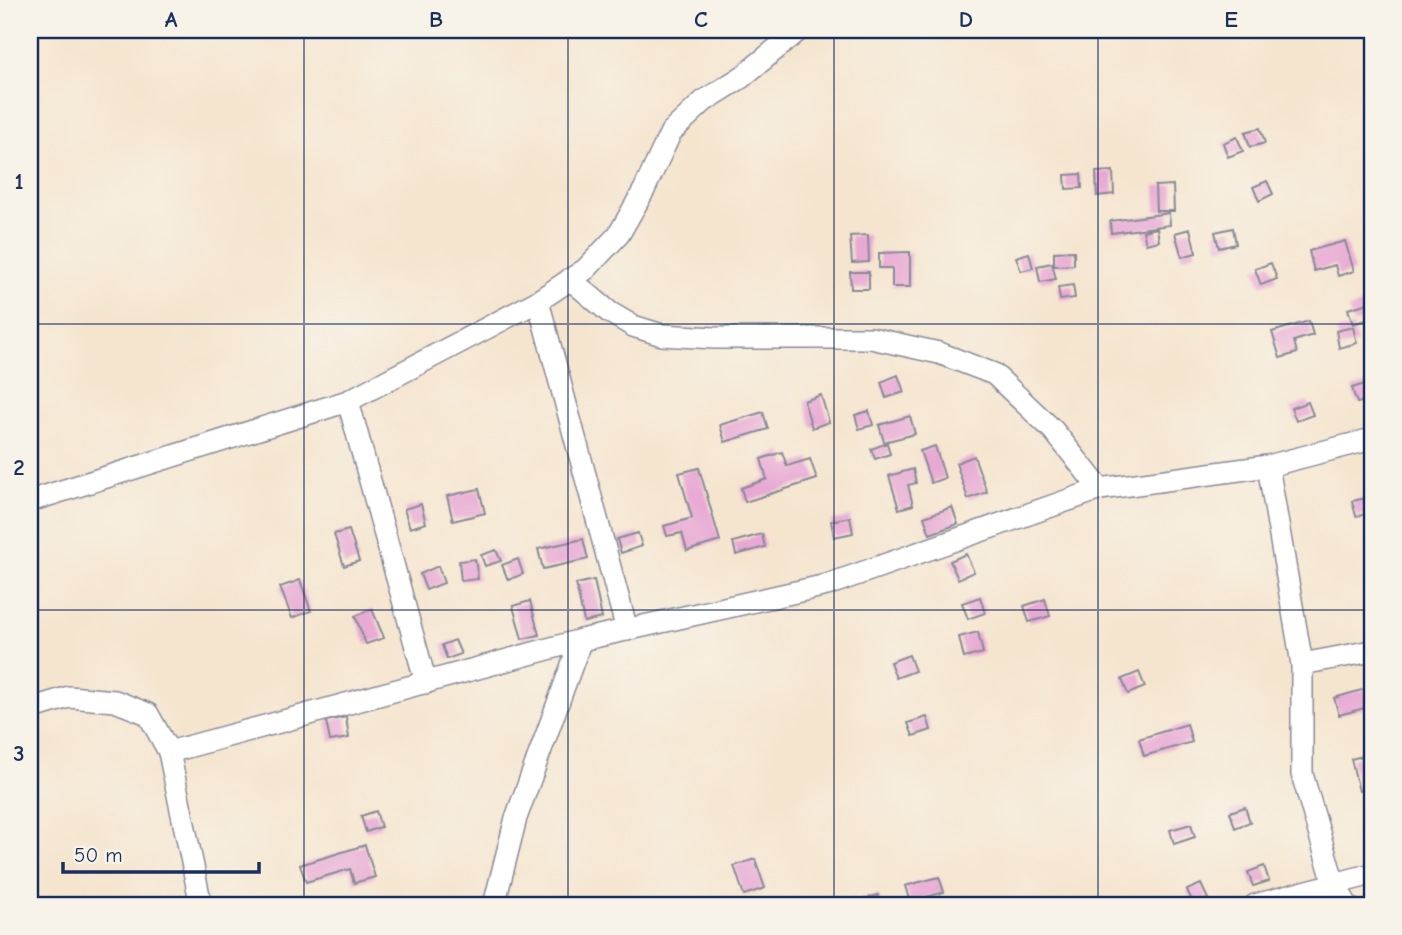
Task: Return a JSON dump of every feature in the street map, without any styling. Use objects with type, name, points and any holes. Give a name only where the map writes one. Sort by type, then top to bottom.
[{"type":"street","points":[[30,501],[348,401],[538,301],[586,269],[619,234],[644,190],[671,132],[704,101],[742,76],[799,30]]},
{"type":"street","points":[[570,279],[609,312],[633,326],[662,335],[715,338],[871,338],[939,353],[994,374],[1053,430],[1100,489]]},
{"type":"street","points":[[538,301],[626,630]]},
{"type":"street","points":[[348,401],[426,683]]},
{"type":"street","points":[[169,752],[581,640],[827,585],[1100,489],[1268,466],[1372,439]]},
{"type":"street","points":[[1268,466],[1302,664],[1302,775],[1334,884],[1347,905]]},
{"type":"street","points":[[494,905],[516,818],[581,640]]},
{"type":"street","points":[[1302,664],[1372,651]]},
{"type":"street","points":[[30,709],[69,698],[115,701],[148,715],[169,752],[201,905]]},
{"type":"street","points":[[1255,905],[1372,874]]},
{"type":"building","points":[[1260,128],[1265,143],[1250,147],[1245,132]]},
{"type":"building","points":[[1237,137],[1243,151],[1228,157],[1223,143]]},
{"type":"building","points":[[1113,171],[1114,194],[1097,196],[1096,172]]},
{"type":"building","points":[[1081,174],[1082,188],[1066,189],[1065,175]]},
{"type":"building","points":[[1267,181],[1273,194],[1259,201],[1253,187]]},
{"type":"building","points":[[1173,185],[1174,211],[1156,211],[1155,186]]},
{"type":"building","points":[[1169,213],[1170,225],[1111,233],[1110,221]]},
{"type":"building","points":[[1157,228],[1159,241],[1146,244],[1143,231]]},
{"type":"building","points":[[1233,228],[1236,244],[1219,248],[1215,232]]},
{"type":"building","points":[[1190,229],[1196,253],[1182,257],[1175,233]]},
{"type":"building","points":[[868,235],[869,262],[852,263],[850,236]]},
{"type":"building","points":[[1345,241],[1354,271],[1338,276],[1335,265],[1314,271],[1309,251]]},
{"type":"building","points":[[1074,251],[1074,265],[1054,266],[1054,252]]},
{"type":"building","points":[[910,252],[910,287],[892,287],[892,268],[879,268],[879,253]]},
{"type":"building","points":[[1029,253],[1033,268],[1021,271],[1016,257]]},
{"type":"building","points":[[1052,263],[1056,279],[1040,282],[1037,266]]},
{"type":"building","points":[[1271,263],[1277,279],[1261,285],[1255,269]]},
{"type":"building","points":[[850,272],[869,272],[869,289],[851,289]]},
{"type":"building","points":[[1073,285],[1075,298],[1060,300],[1058,287]]},
{"type":"building","points":[[1372,302],[1372,318],[1353,324],[1348,309]]},
{"type":"building","points":[[1309,321],[1313,335],[1294,341],[1297,353],[1280,358],[1272,332]]},
{"type":"building","points":[[1353,327],[1357,343],[1339,348],[1336,331]]},
{"type":"building","points":[[898,375],[904,392],[886,398],[881,382]]},
{"type":"building","points":[[1368,383],[1372,399],[1357,403],[1352,388]]},
{"type":"building","points":[[821,395],[829,422],[812,428],[804,401]]},
{"type":"building","points":[[1308,402],[1313,415],[1296,421],[1291,408]]},
{"type":"building","points":[[869,411],[873,425],[859,429],[855,415]]},
{"type":"building","points":[[763,412],[768,429],[725,442],[720,425]]},
{"type":"building","points":[[910,416],[915,434],[884,442],[879,425]]},
{"type":"building","points":[[887,443],[890,454],[875,459],[871,449]]},
{"type":"building","points":[[935,446],[945,478],[931,483],[920,451]]},
{"type":"building","points":[[782,452],[787,466],[810,459],[817,479],[745,502],[741,488],[767,479],[761,459]]},
{"type":"building","points":[[974,456],[987,492],[968,499],[956,463]]},
{"type":"building","points":[[699,468],[720,541],[687,551],[682,533],[667,536],[664,526],[692,518],[679,473]]},
{"type":"building","points":[[913,469],[916,483],[908,485],[913,505],[899,509],[889,476]]},
{"type":"building","points":[[479,489],[485,513],[453,521],[447,496]]},
{"type":"building","points":[[1366,498],[1369,514],[1356,516],[1352,501]]},
{"type":"building","points":[[421,504],[426,523],[410,528],[404,509]]},
{"type":"building","points":[[952,507],[958,524],[930,534],[924,517]]},
{"type":"building","points":[[850,517],[853,533],[834,537],[831,521]]},
{"type":"building","points":[[349,530],[359,561],[344,566],[334,534]]},
{"type":"building","points":[[638,533],[642,546],[621,553],[617,539]]},
{"type":"building","points":[[762,534],[765,547],[736,555],[733,542]]},
{"type":"building","points":[[583,539],[588,559],[543,569],[538,549]]},
{"type":"building","points":[[496,550],[501,561],[485,566],[481,555]]},
{"type":"building","points":[[966,554],[974,572],[958,579],[950,561]]},
{"type":"building","points":[[475,559],[478,579],[461,581],[459,561]]},
{"type":"building","points":[[518,559],[523,574],[508,580],[502,565]]},
{"type":"building","points":[[438,566],[444,583],[426,590],[420,574]]},
{"type":"building","points":[[300,580],[311,611],[292,618],[280,587]]},
{"type":"building","points":[[594,580],[602,618],[584,622],[576,584]]},
{"type":"building","points":[[980,597],[985,613],[968,619],[962,603]]},
{"type":"building","points":[[1045,599],[1050,616],[1029,622],[1024,606]]},
{"type":"building","points":[[530,601],[539,635],[522,639],[513,606]]},
{"type":"building","points":[[372,609],[384,638],[366,644],[355,616]]},
{"type":"building","points":[[978,632],[983,653],[964,658],[959,637]]},
{"type":"building","points":[[455,640],[461,654],[447,659],[442,645]]},
{"type":"building","points":[[909,655],[915,671],[896,678],[890,662]]},
{"type":"building","points":[[1139,672],[1145,687],[1128,694],[1122,679]]},
{"type":"building","points":[[1372,687],[1372,706],[1339,715],[1334,698]]},
{"type":"building","points":[[346,717],[349,738],[330,741],[326,721]]},
{"type":"building","points":[[927,717],[931,730],[913,736],[908,723]]},
{"type":"building","points":[[1187,724],[1192,742],[1144,756],[1139,739]]},
{"type":"building","points":[[1370,754],[1372,788],[1359,791],[1351,759]]},
{"type":"building","points":[[1245,807],[1250,822],[1235,828],[1230,812]]},
{"type":"building","points":[[376,811],[381,827],[366,832],[361,816]]},
{"type":"building","points":[[1191,824],[1195,837],[1174,844],[1170,830]]},
{"type":"building","points":[[365,845],[375,877],[354,883],[350,869],[306,882],[300,865]]},
{"type":"building","points":[[755,859],[765,888],[744,895],[734,866]]},
{"type":"building","points":[[1264,866],[1269,881],[1253,886],[1248,872]]},
{"type":"building","points":[[939,877],[944,892],[910,902],[905,886]]},
{"type":"building","points":[[1201,884],[1208,899],[1194,905],[1187,890]]},
{"type":"building","points":[[878,895],[881,905],[844,905]]}]
